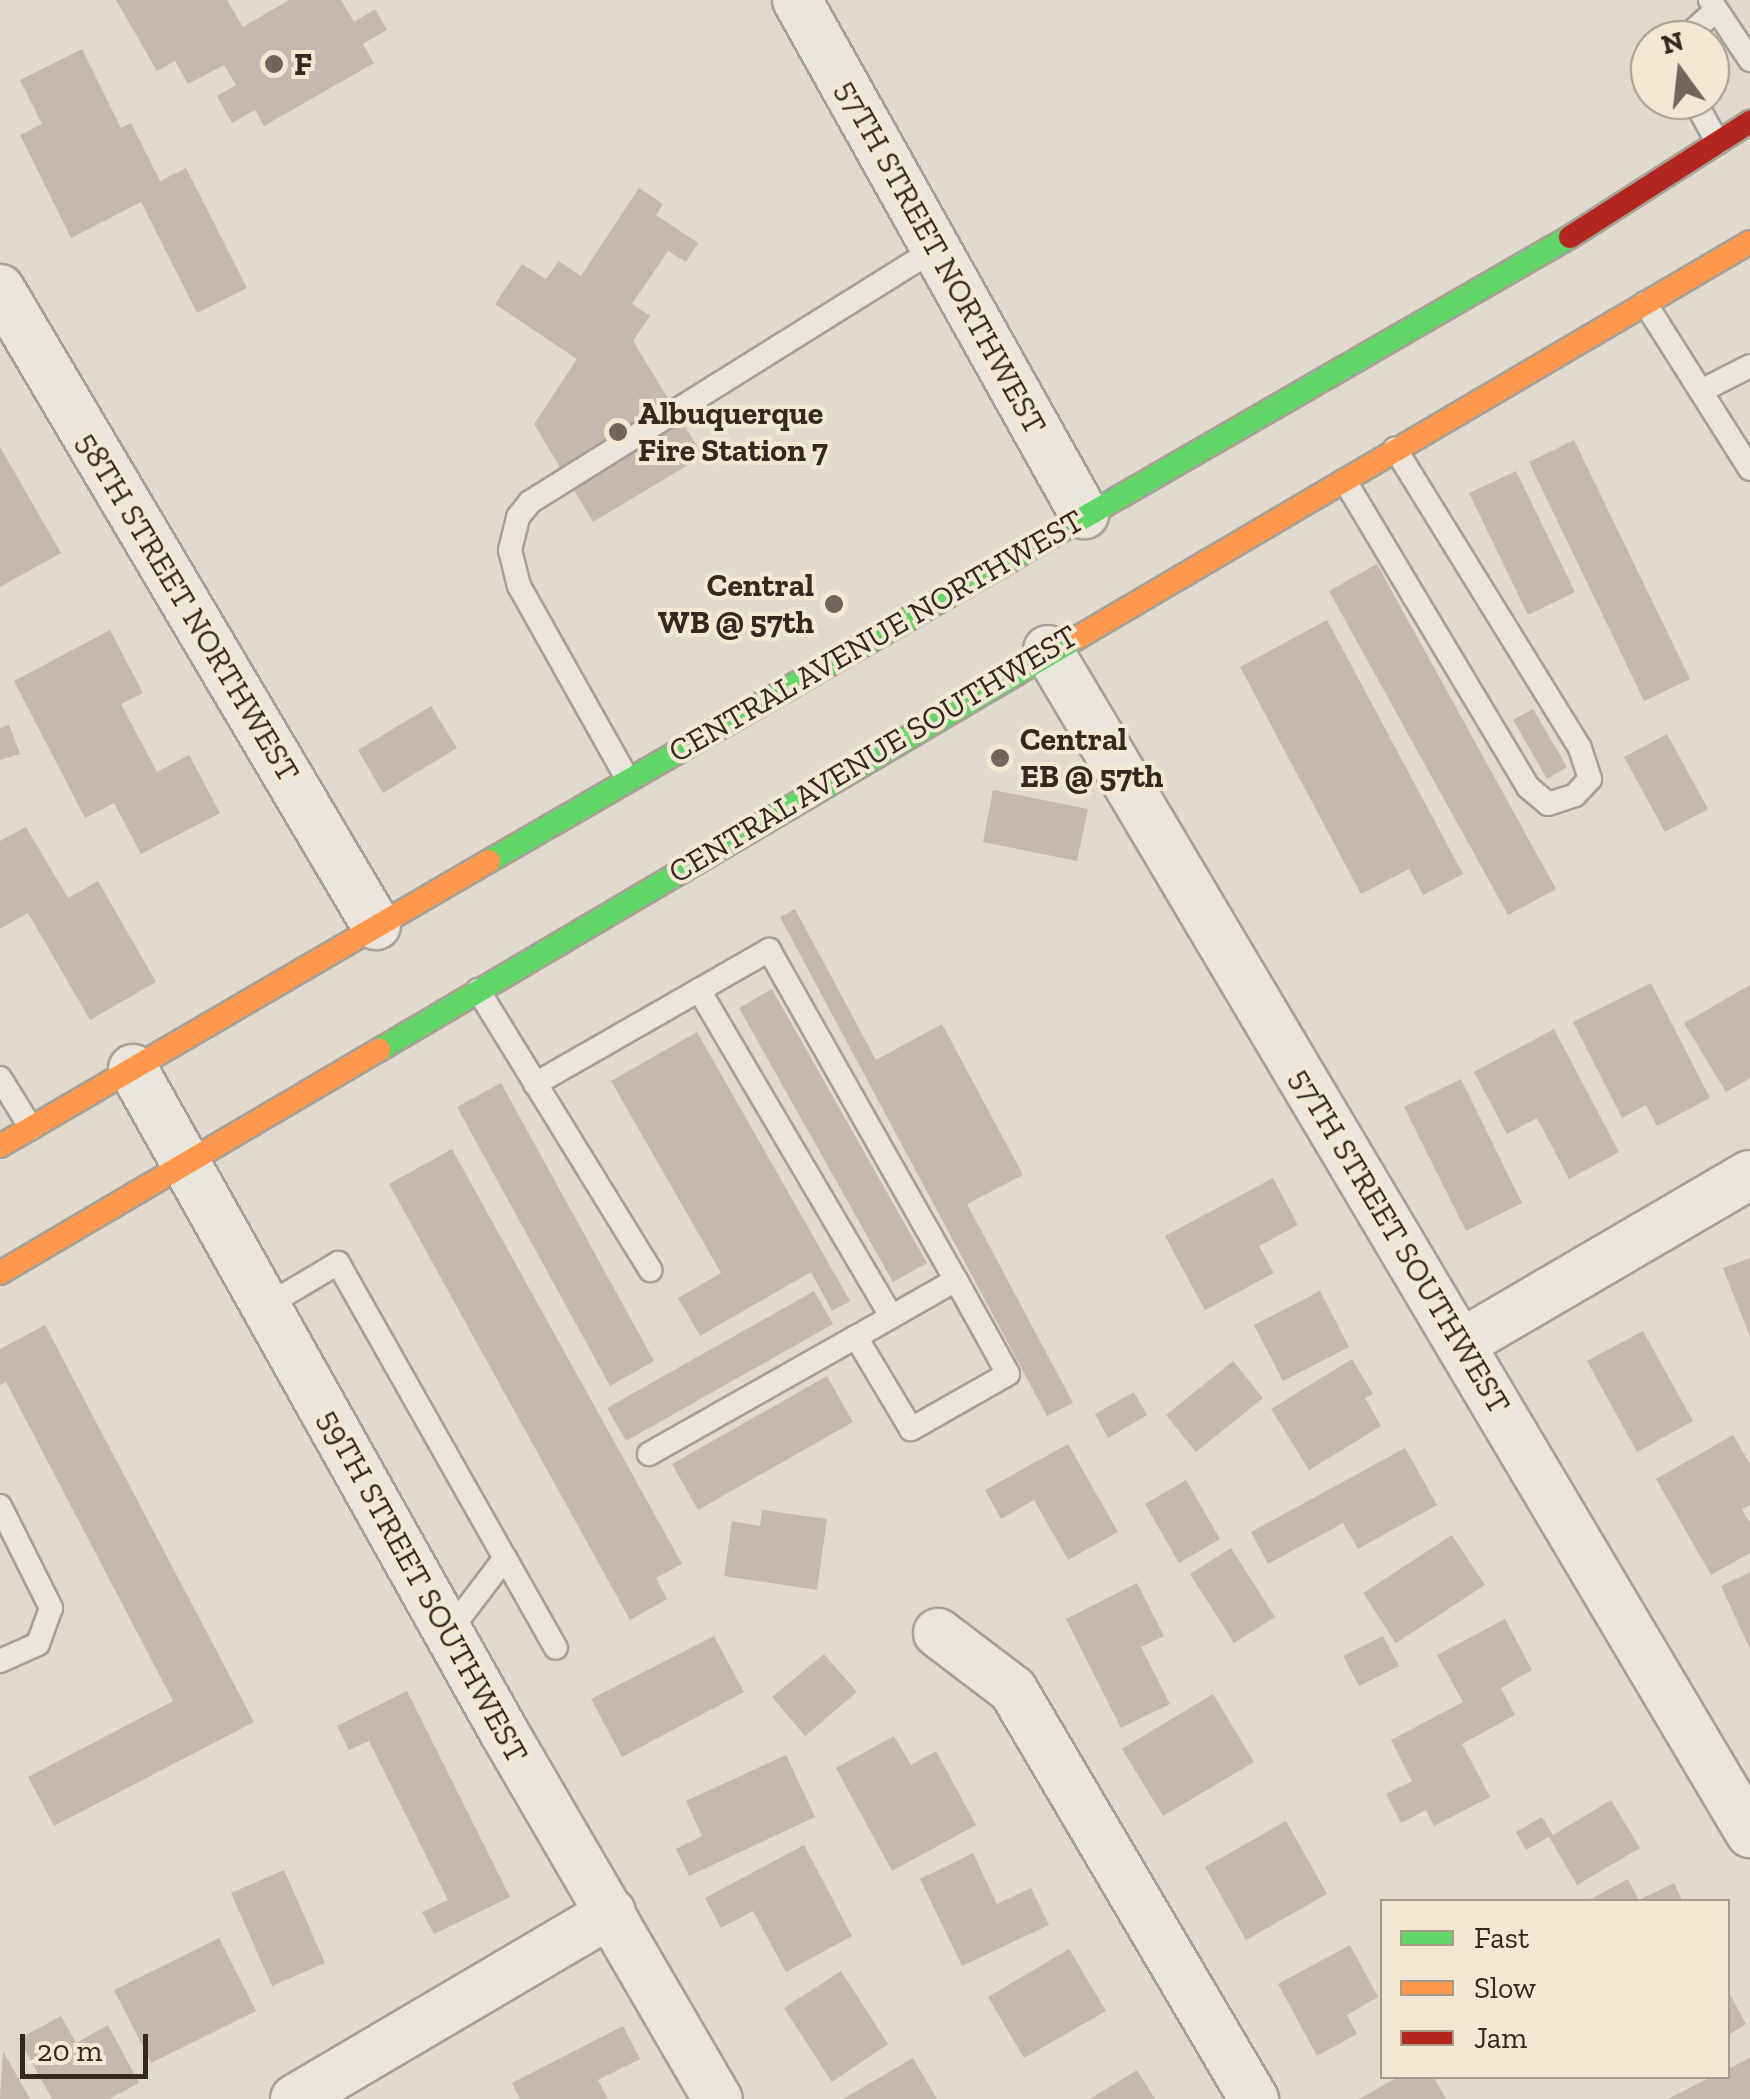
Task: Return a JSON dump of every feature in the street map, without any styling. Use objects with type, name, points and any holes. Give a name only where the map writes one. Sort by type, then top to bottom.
[{"type":"main road","name":"CENTRAL AVENUE NORTHWEST","points":[[0,1146],[1084,514],[1514,272],[1750,122]]},
{"type":"main road","name":"CENTRAL AVENUE SOUTHWEST","points":[[0,1272],[188,1166],[1048,650],[1750,242]]},
{"type":"street","name":"57TH STREET NORTHWEST","points":[[796,0],[1084,514]]},
{"type":"street","name":"58TH STREET NORTHWEST","points":[[0,289],[376,925]]},
{"type":"street","name":"57TH STREET SOUTHWEST","points":[[1048,650],[1750,1833]]},
{"type":"street","name":"59TH STREET SOUTHWEST","points":[[133,1069],[448,1633],[718,2099]]},
{"type":"street","points":[[1462,1344],[1750,1175]]},
{"type":"street","points":[[938,1633],[1013,1690],[1254,2099]]},
{"type":"street","points":[[295,2099],[611,1913]]},
{"type":"lane","points":[[1712,5],[1750,60]]},
{"type":"lane","points":[[1705,120],[1718,143]]},
{"type":"lane","points":[[628,780],[519,586],[510,550],[518,518],[530,502],[937,248]]},
{"type":"lane","points":[[1645,303],[1750,469]]},
{"type":"lane","points":[[1701,391],[1750,366]]},
{"type":"lane","points":[[1343,478],[1380,550],[1528,787],[1548,804],[1574,795],[1590,779],[1580,748],[1395,448]]},
{"type":"lane","points":[[535,1084],[768,950],[1008,1374],[911,1429],[856,1338]]},
{"type":"lane","points":[[478,990],[650,1270]]},
{"type":"lane","points":[[699,990],[891,1316]]},
{"type":"lane","points":[[0,1078],[31,1128]]},
{"type":"lane","points":[[266,1306],[338,1263],[556,1648]]},
{"type":"lane","points":[[649,1454],[956,1280]]},
{"type":"lane","points":[[0,1506],[51,1608],[38,1644],[0,1661]]},
{"type":"lane","points":[[448,1633],[505,1558]]},
{"type":"building","name":"F","points":[[116,0],[227,0],[243,27],[289,0],[341,0],[354,22],[375,9],[387,30],[363,44],[374,63],[264,126],[255,110],[232,123],[217,96],[236,85],[224,65],[188,84],[175,61],[157,71]]},
{"type":"building","points":[[82,49],[121,128],[131,123],[160,181],[186,168],[247,288],[197,313],[141,202],[71,238],[20,135],[42,124],[20,80]]},
{"type":"building","points":[[639,188],[663,204],[656,215],[698,243],[686,262],[668,251],[632,304],[650,316],[633,341],[703,456],[593,522],[534,424],[577,359],[495,304],[522,264],[546,279],[559,261],[581,276]]},
{"type":"building","points":[[1574,440],[1690,679],[1644,701],[1529,462]]},
{"type":"building","points":[[0,447],[61,553],[0,587]]},
{"type":"building","points":[[1516,471],[1575,592],[1528,615],[1469,493]]},
{"type":"building","points":[[1377,564],[1556,889],[1508,915],[1329,591]]},
{"type":"building","points":[[1327,620],[1463,874],[1423,895],[1409,869],[1361,894],[1240,667]]},
{"type":"building","points":[[110,630],[143,693],[121,704],[157,772],[189,755],[220,813],[141,854],[114,803],[85,818],[14,681]]},
{"type":"building","points":[[431,706],[457,748],[383,793],[358,750]]},
{"type":"building","points":[[1533,709],[1567,767],[1547,779],[1513,720]]},
{"type":"building","points":[[9,725],[20,754],[0,760],[0,728]]},
{"type":"building","points":[[1667,734],[1708,809],[1665,832],[1624,757]]},
{"type":"building","points":[[993,790],[1088,809],[1077,861],[983,842]]},
{"type":"building","points":[[26,827],[68,898],[98,881],[156,982],[90,1020],[28,913],[0,929],[0,841]]},
{"type":"building","points":[[795,909],[876,1060],[942,1024],[1023,1175],[967,1204],[1073,1403],[1047,1416],[780,917]]},
{"type":"building","points":[[1651,983],[1710,1098],[1657,1126],[1646,1105],[1622,1118],[1573,1022]]},
{"type":"building","points":[[1750,985],[1750,1078],[1726,1092],[1684,1023]]},
{"type":"building","points":[[772,989],[927,1263],[893,1282],[739,1008]]},
{"type":"building","points":[[1554,1029],[1619,1152],[1569,1179],[1537,1118],[1507,1134],[1474,1072]]},
{"type":"building","points":[[697,1032],[850,1301],[832,1311],[811,1272],[700,1336],[678,1298],[721,1273],[611,1081]]},
{"type":"building","points":[[1461,1079],[1522,1203],[1466,1231],[1404,1107]]},
{"type":"building","points":[[501,1083],[654,1361],[610,1386],[457,1107]]},
{"type":"building","points":[[452,1149],[682,1564],[656,1578],[667,1599],[630,1620],[389,1184]]},
{"type":"building","points":[[1273,1178],[1298,1225],[1259,1246],[1274,1273],[1205,1310],[1165,1236]]},
{"type":"building","points":[[1750,1258],[1750,1337],[1723,1268]]},
{"type":"building","points":[[814,1291],[833,1324],[626,1441],[607,1408]]},
{"type":"building","points":[[1320,1291],[1349,1347],[1283,1381],[1254,1325]]},
{"type":"building","points":[[45,1325],[254,1722],[54,1826],[28,1777],[173,1701],[6,1382],[0,1385],[0,1349]]},
{"type":"building","points":[[1643,1331],[1693,1421],[1637,1452],[1587,1361]]},
{"type":"building","points":[[1352,1359],[1373,1394],[1365,1398],[1381,1426],[1309,1470],[1271,1409]]},
{"type":"building","points":[[1233,1361],[1263,1398],[1196,1452],[1166,1415]]},
{"type":"building","points":[[827,1376],[853,1422],[698,1510],[672,1464]]},
{"type":"building","points":[[1134,1392],[1147,1415],[1108,1438],[1095,1414]]},
{"type":"building","points":[[1733,1435],[1750,1464],[1750,1505],[1742,1509],[1750,1523],[1750,1553],[1711,1575],[1656,1479]]},
{"type":"building","points":[[1068,1444],[1118,1532],[1068,1560],[1034,1500],[1001,1519],[985,1490]]},
{"type":"building","points":[[1405,1448],[1437,1505],[1358,1549],[1343,1523],[1268,1564],[1251,1532]]},
{"type":"building","points":[[1186,1480],[1220,1539],[1179,1563],[1145,1504]]},
{"type":"building","points":[[762,1510],[827,1519],[817,1590],[724,1576],[732,1521],[760,1526]]},
{"type":"building","points":[[1452,1535],[1485,1585],[1396,1643],[1363,1593]]},
{"type":"building","points":[[1231,1548],[1275,1617],[1234,1643],[1190,1574]]},
{"type":"building","points":[[1750,1572],[1750,1649],[1721,1586]]},
{"type":"building","points":[[1137,1583],[1164,1636],[1141,1647],[1170,1704],[1121,1728],[1066,1619]]},
{"type":"building","points":[[1505,1619],[1532,1670],[1501,1688],[1515,1715],[1462,1744],[1490,1797],[1434,1826],[1426,1810],[1401,1823],[1386,1794],[1412,1781],[1391,1740],[1463,1702],[1437,1655]]},
{"type":"building","points":[[714,1636],[744,1692],[622,1757],[591,1699]]},
{"type":"building","points":[[1383,1636],[1399,1666],[1359,1686],[1343,1656]]},
{"type":"building","points":[[824,1654],[857,1692],[805,1736],[772,1697]]},
{"type":"building","points":[[407,1691],[510,1897],[434,1934],[422,1912],[448,1900],[369,1741],[349,1750],[337,1726]]},
{"type":"building","points":[[1213,1694],[1254,1762],[1163,1816],[1122,1749]]},
{"type":"building","points":[[894,1736],[911,1765],[936,1751],[976,1825],[892,1871],[836,1768]]},
{"type":"building","points":[[786,1755],[815,1817],[689,1876],[676,1849],[702,1836],[686,1801]]},
{"type":"building","points":[[1611,1800],[1640,1848],[1577,1885],[1549,1837],[1526,1850],[1516,1832],[1542,1817],[1553,1835]]},
{"type":"building","points":[[1286,1821],[1327,1894],[1246,1940],[1205,1867]]},
{"type":"building","points":[[804,1845],[852,1936],[786,1972],[753,1911],[721,1928],[705,1898]]},
{"type":"building","points":[[973,1853],[997,1904],[1031,1888],[1049,1925],[962,1966],[920,1879]]},
{"type":"building","points":[[284,1870],[325,1963],[272,1986],[231,1893]]},
{"type":"building","points":[[1628,1879],[1638,1899],[1591,1899]]},
{"type":"building","points":[[1674,1883],[1682,1899],[1641,1899]]},
{"type":"building","points":[[219,1938],[256,2011],[151,2063],[114,1990]]},
{"type":"building","points":[[1350,1945],[1378,1997],[1347,2015],[1357,2034],[1317,2056],[1278,1984]]},
{"type":"building","points":[[1069,1949],[1106,2011],[1024,2058],[988,1997]]},
{"type":"building","points":[[841,1971],[888,2044],[832,2082],[784,2008]]},
{"type":"building","points":[[1730,1995],[1746,2024],[1730,2034]]},
{"type":"building","points":[[61,2016],[76,2043],[108,2025],[139,2083],[109,2099],[52,2099],[19,2039]]},
{"type":"building","points":[[623,2026],[640,2059],[598,2080],[608,2099],[520,2099],[512,2083]]},
{"type":"building","points":[[3,2051],[30,2099],[0,2099]]},
{"type":"building","points":[[913,2058],[937,2099],[843,2099]]},
{"type":"building","points":[[1750,2058],[1750,2099],[1668,2099],[1707,2079],[1730,2079],[1730,2068]]},
{"type":"building","points":[[1137,2070],[1155,2099],[1090,2099]]},
{"type":"building","points":[[1395,2079],[1435,2079],[1446,2099],[1359,2099]]},
{"type":"traffic: fast","points":[[489,861],[1570,237]]},
{"type":"traffic: fast","points":[[379,1050],[1077,638]]},
{"type":"traffic: slow","points":[[1077,638],[1750,242]]},
{"type":"traffic: slow","points":[[0,1146],[489,861]]},
{"type":"traffic: slow","points":[[0,1273],[379,1050]]},
{"type":"traffic: jam","points":[[1570,237],[1750,122]]},
{"type":"place","name":"F","points":[[274,64]]},
{"type":"place","name":"Albuquerque Fire Station 7","points":[[618,432]]},
{"type":"place","name":"Central WB @ 57th","points":[[834,604]]},
{"type":"place","name":"Central EB @ 57th","points":[[1000,758]]}]
